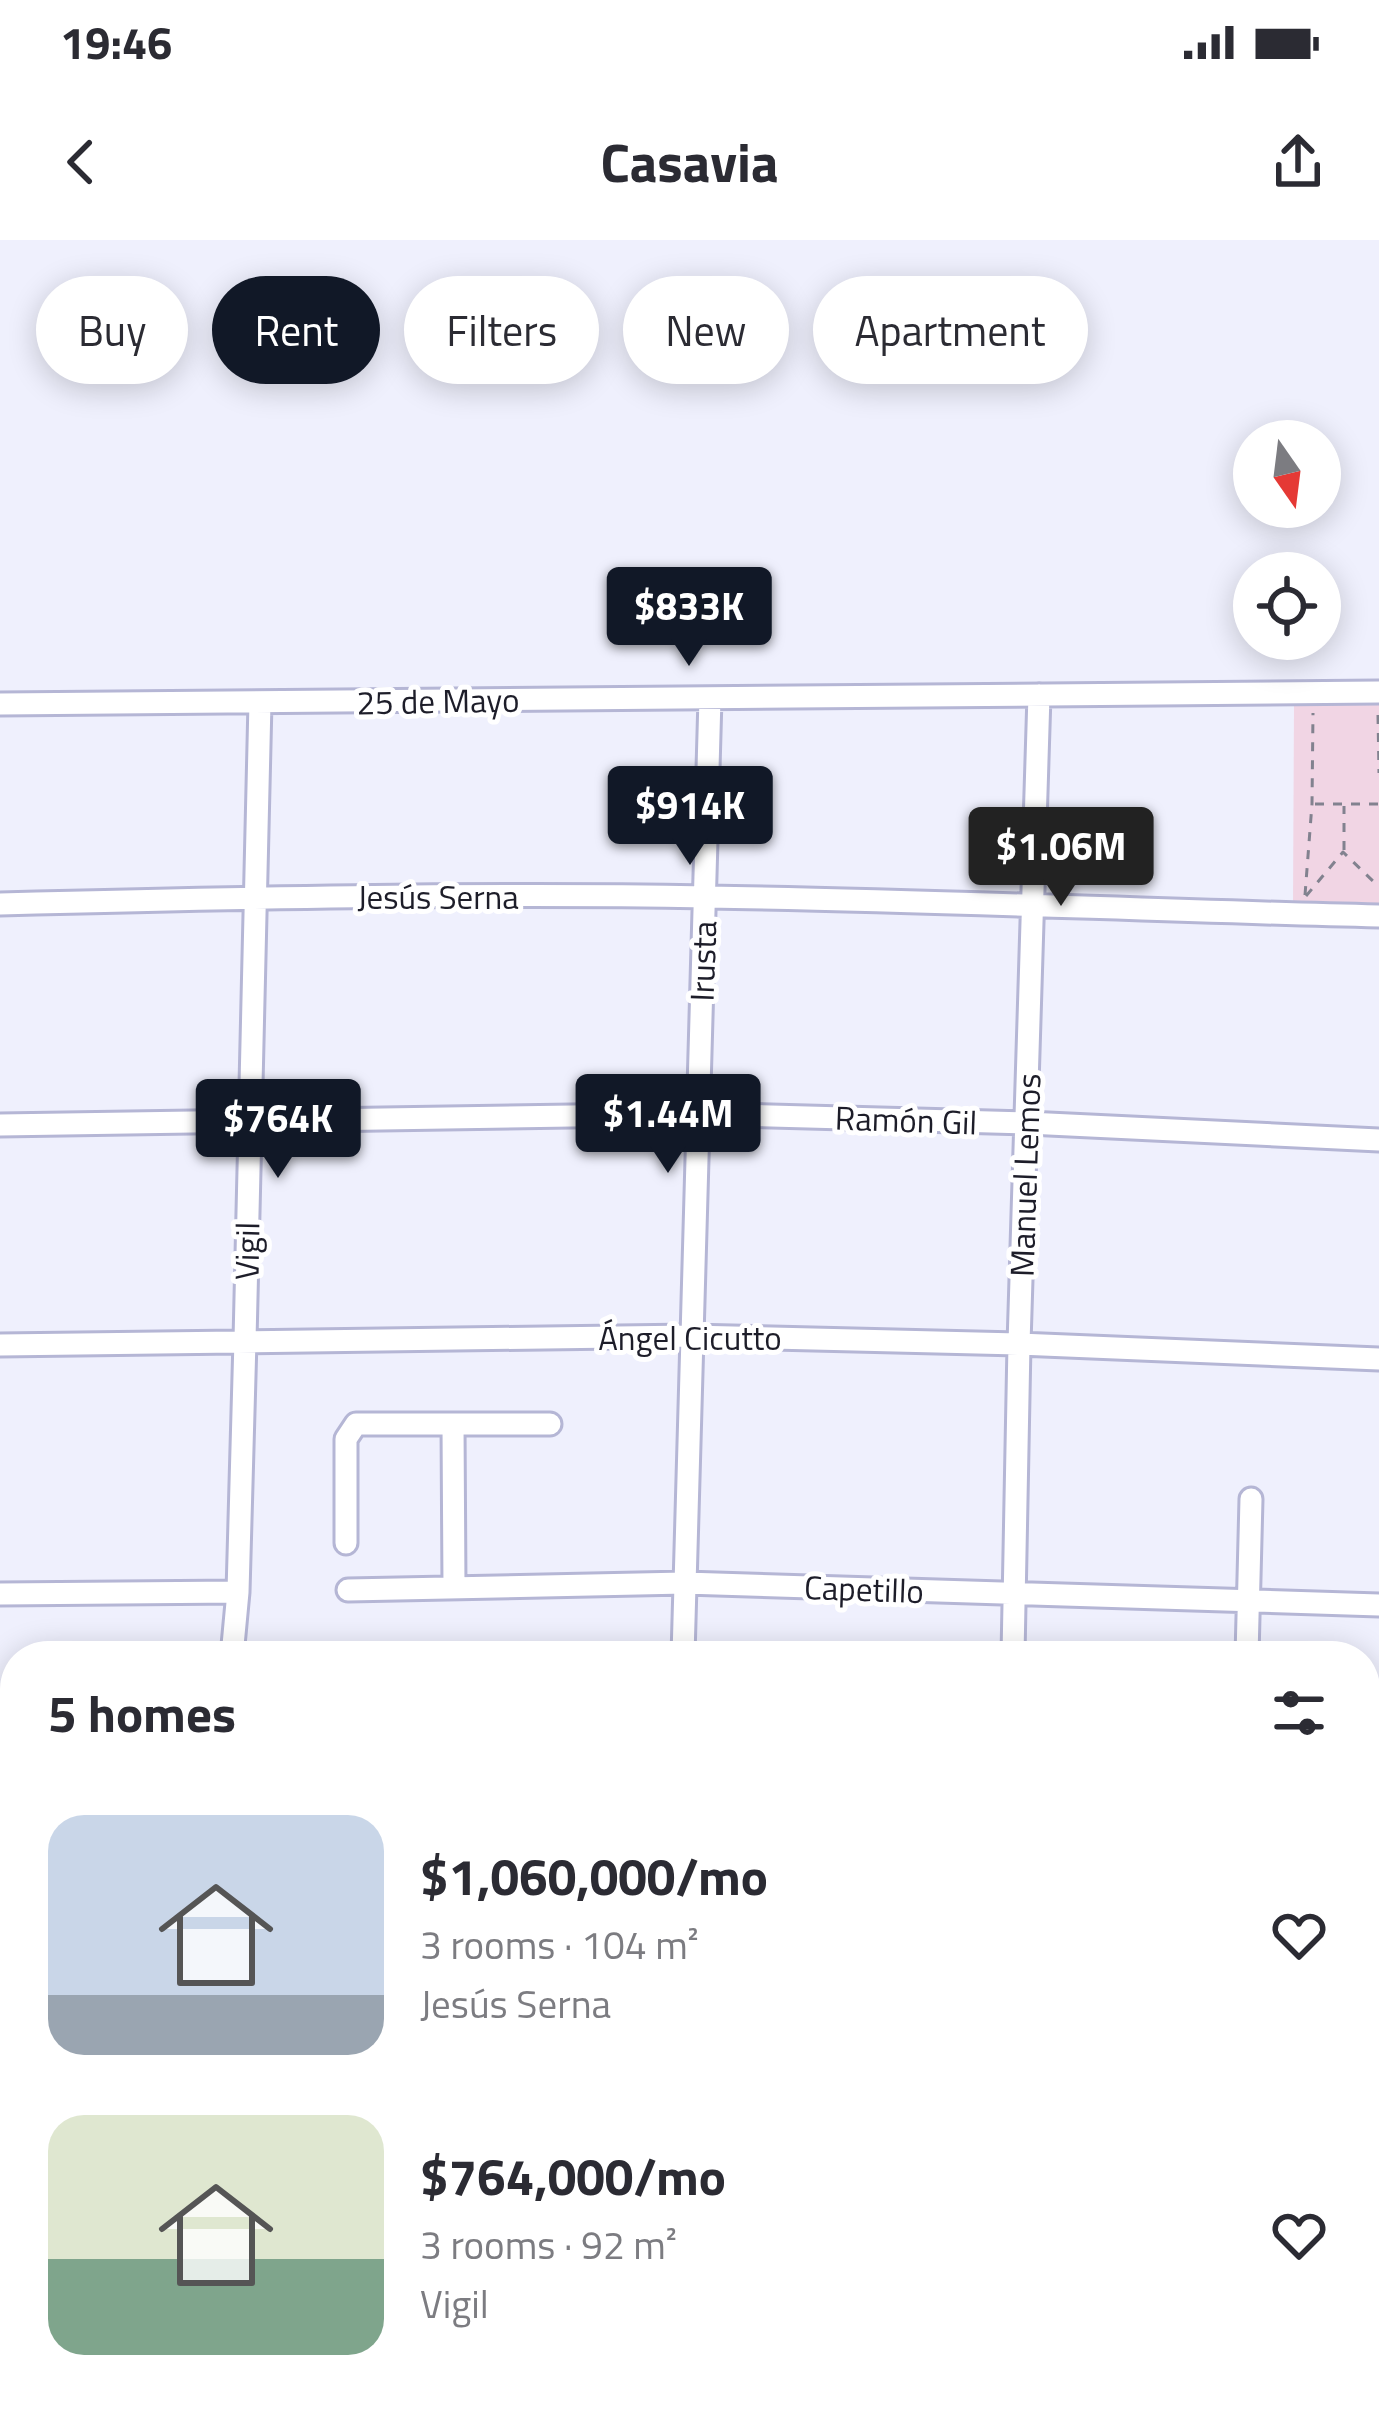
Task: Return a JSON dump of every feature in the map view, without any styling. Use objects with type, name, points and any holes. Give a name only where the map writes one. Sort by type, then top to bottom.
[{"type":"street","name":"25 de Mayo","points":[[0,704],[1379,692]]},
{"type":"street","name":"Manuel Lemos","points":[[1013,1641],[1039,694]]},
{"type":"street","name":"Irusta","points":[[683,1641],[710,698]]},
{"type":"street","name":"Vigil","points":[[233,1641],[260,702]]},
{"type":"street","name":"Jesús Serna","points":[[0,904],[256,897],[705,896],[1379,916]]},
{"type":"street","name":"Ramón Gil","points":[[0,1125],[698,1114],[1028,1123],[1379,1141]]},
{"type":"street","name":"Ángel Cicutto","points":[[0,1345],[691,1336],[1379,1359]]},
{"type":"street","points":[[346,1543],[346,1439],[356,1424],[550,1424]]},
{"type":"street","points":[[453,1425],[454,1587]]},
{"type":"street","points":[[1247,1641],[1251,1499]]},
{"type":"street","name":"Capetillo","points":[[348,1590],[685,1583],[1379,1605]]},
{"type":"street","points":[[0,1594],[238,1592]]},
{"type":"path","points":[[1312,710],[1305,897],[1343,852],[1344,804]]},
{"type":"path","points":[[1378,710],[1379,773]]},
{"type":"path","points":[[1312,804],[1379,804]]},
{"type":"path","points":[[1343,852],[1379,887]]},
{"type":"shaded area","points":[[1294,700],[1379,700],[1379,906],[1293,906]]}]
